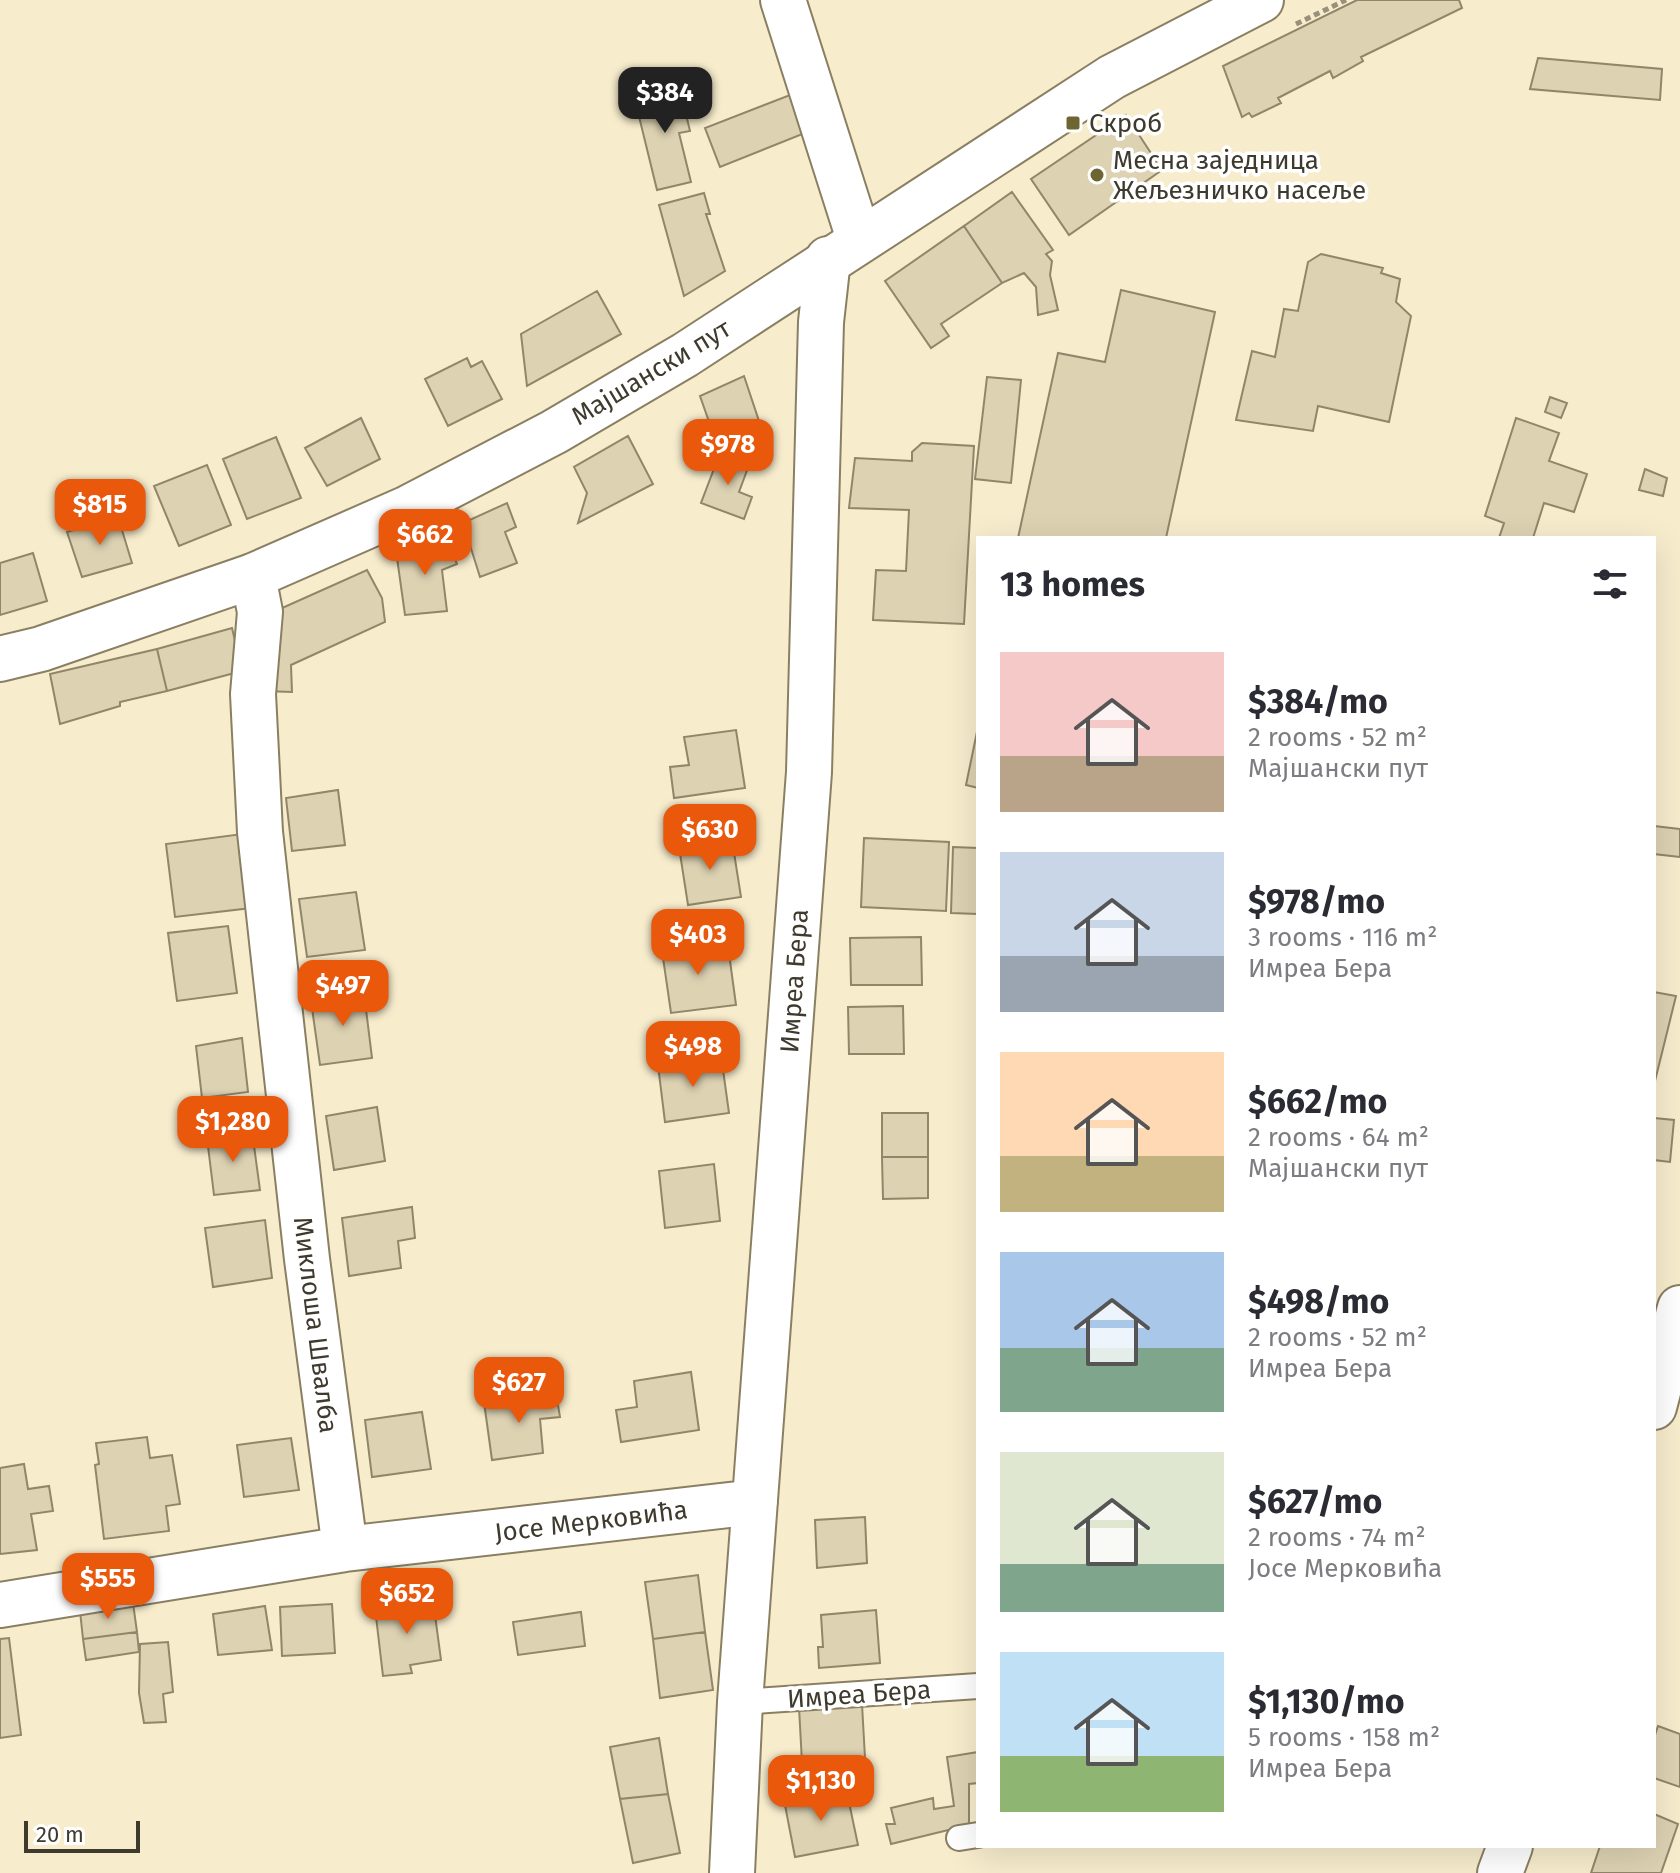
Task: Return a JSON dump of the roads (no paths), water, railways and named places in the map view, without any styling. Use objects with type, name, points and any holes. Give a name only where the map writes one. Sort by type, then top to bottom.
[{"type":"street","points":[[783,0],[843,249]]},
{"type":"street","name":"Мајшански пут","points":[[0,659],[41,649],[253,576],[406,509],[554,432],[685,355],[843,249],[1112,77],[1261,0]]},
{"type":"street","name":"Имреа Бера","points":[[732,1873],[740,1702],[809,772],[821,322],[843,249]]},
{"type":"street","name":"Миклоша Швалба","points":[[253,576],[260,612],[253,694],[260,832],[307,1259],[345,1549]]},
{"type":"street","points":[[1656,1399],[1680,1308]]},
{"type":"street","name":"Јосе Мерковића","points":[[0,1605],[345,1549],[755,1502]]},
{"type":"street","points":[[1500,1873],[1509,1848]]},
{"type":"lane","name":"Имреа Бера","points":[[740,1702],[976,1686]]},
{"type":"place","name":"Скроб","points":[[1073,123]]},
{"type":"place","name":"Месна заједница Жељезничко насеље","points":[[1097,175]]}]
